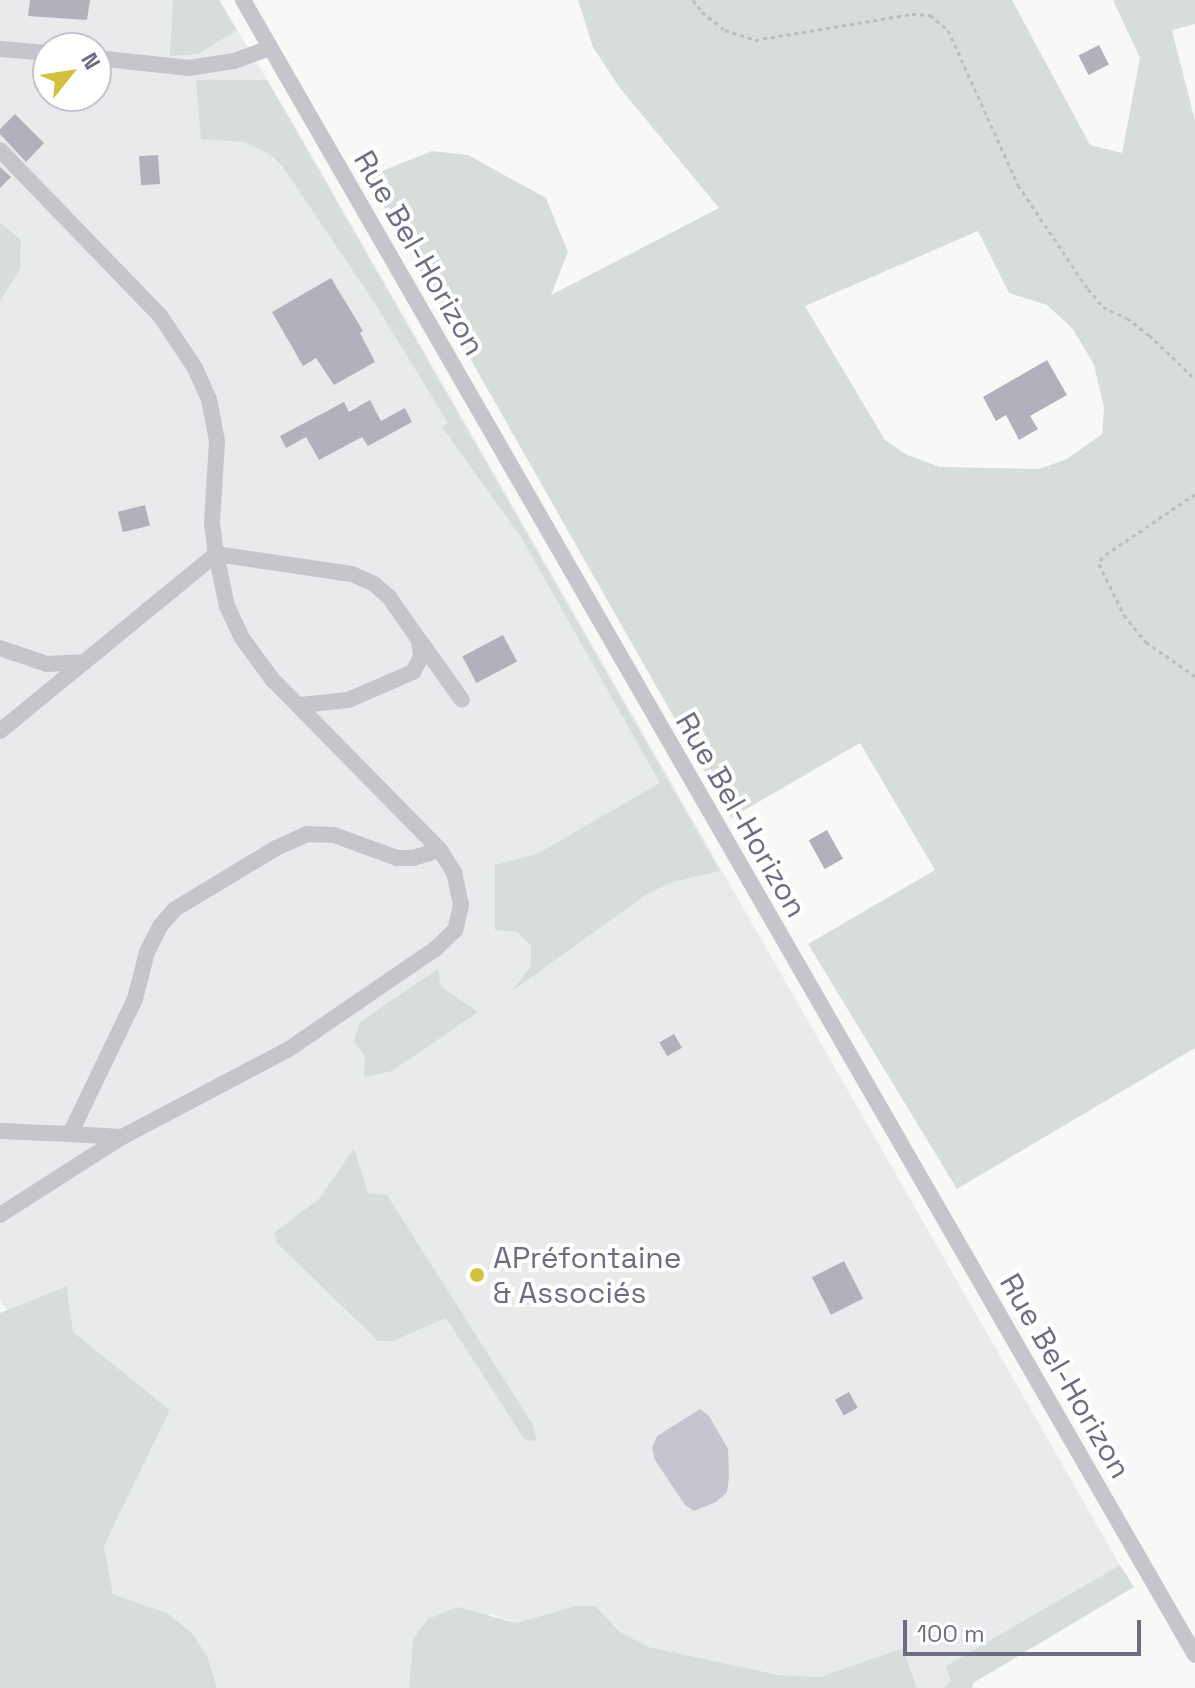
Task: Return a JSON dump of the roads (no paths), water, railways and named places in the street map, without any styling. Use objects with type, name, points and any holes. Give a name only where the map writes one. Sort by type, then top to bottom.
[{"type":"street","name":"Rue Bel-Horizon","points":[[243,0],[1195,1655]]},
{"type":"street","points":[[112,60],[189,68],[234,61],[270,48]]},
{"type":"street","points":[[0,49],[32,52]]},
{"type":"street","points":[[0,150],[161,317],[195,368],[209,399],[217,441],[212,523],[216,554],[227,606],[242,638],[272,679],[440,850],[454,872],[461,905],[455,930],[435,949],[289,1049],[122,1137],[0,1215]]},
{"type":"street","points":[[0,731],[216,554],[352,574],[374,584],[389,597],[462,700]]},
{"type":"street","points":[[300,705],[348,700],[413,672],[421,657],[419,640]]},
{"type":"street","points":[[0,648],[47,664],[84,662]]},
{"type":"street","points":[[70,1134],[135,999],[147,952],[161,925],[175,909],[276,848],[307,834],[334,835],[397,858],[413,858],[440,850]]},
{"type":"street","points":[[0,1131],[122,1137]]},
{"type":"place","name":"APréfontaine & Associés","points":[[477,1275]]}]
